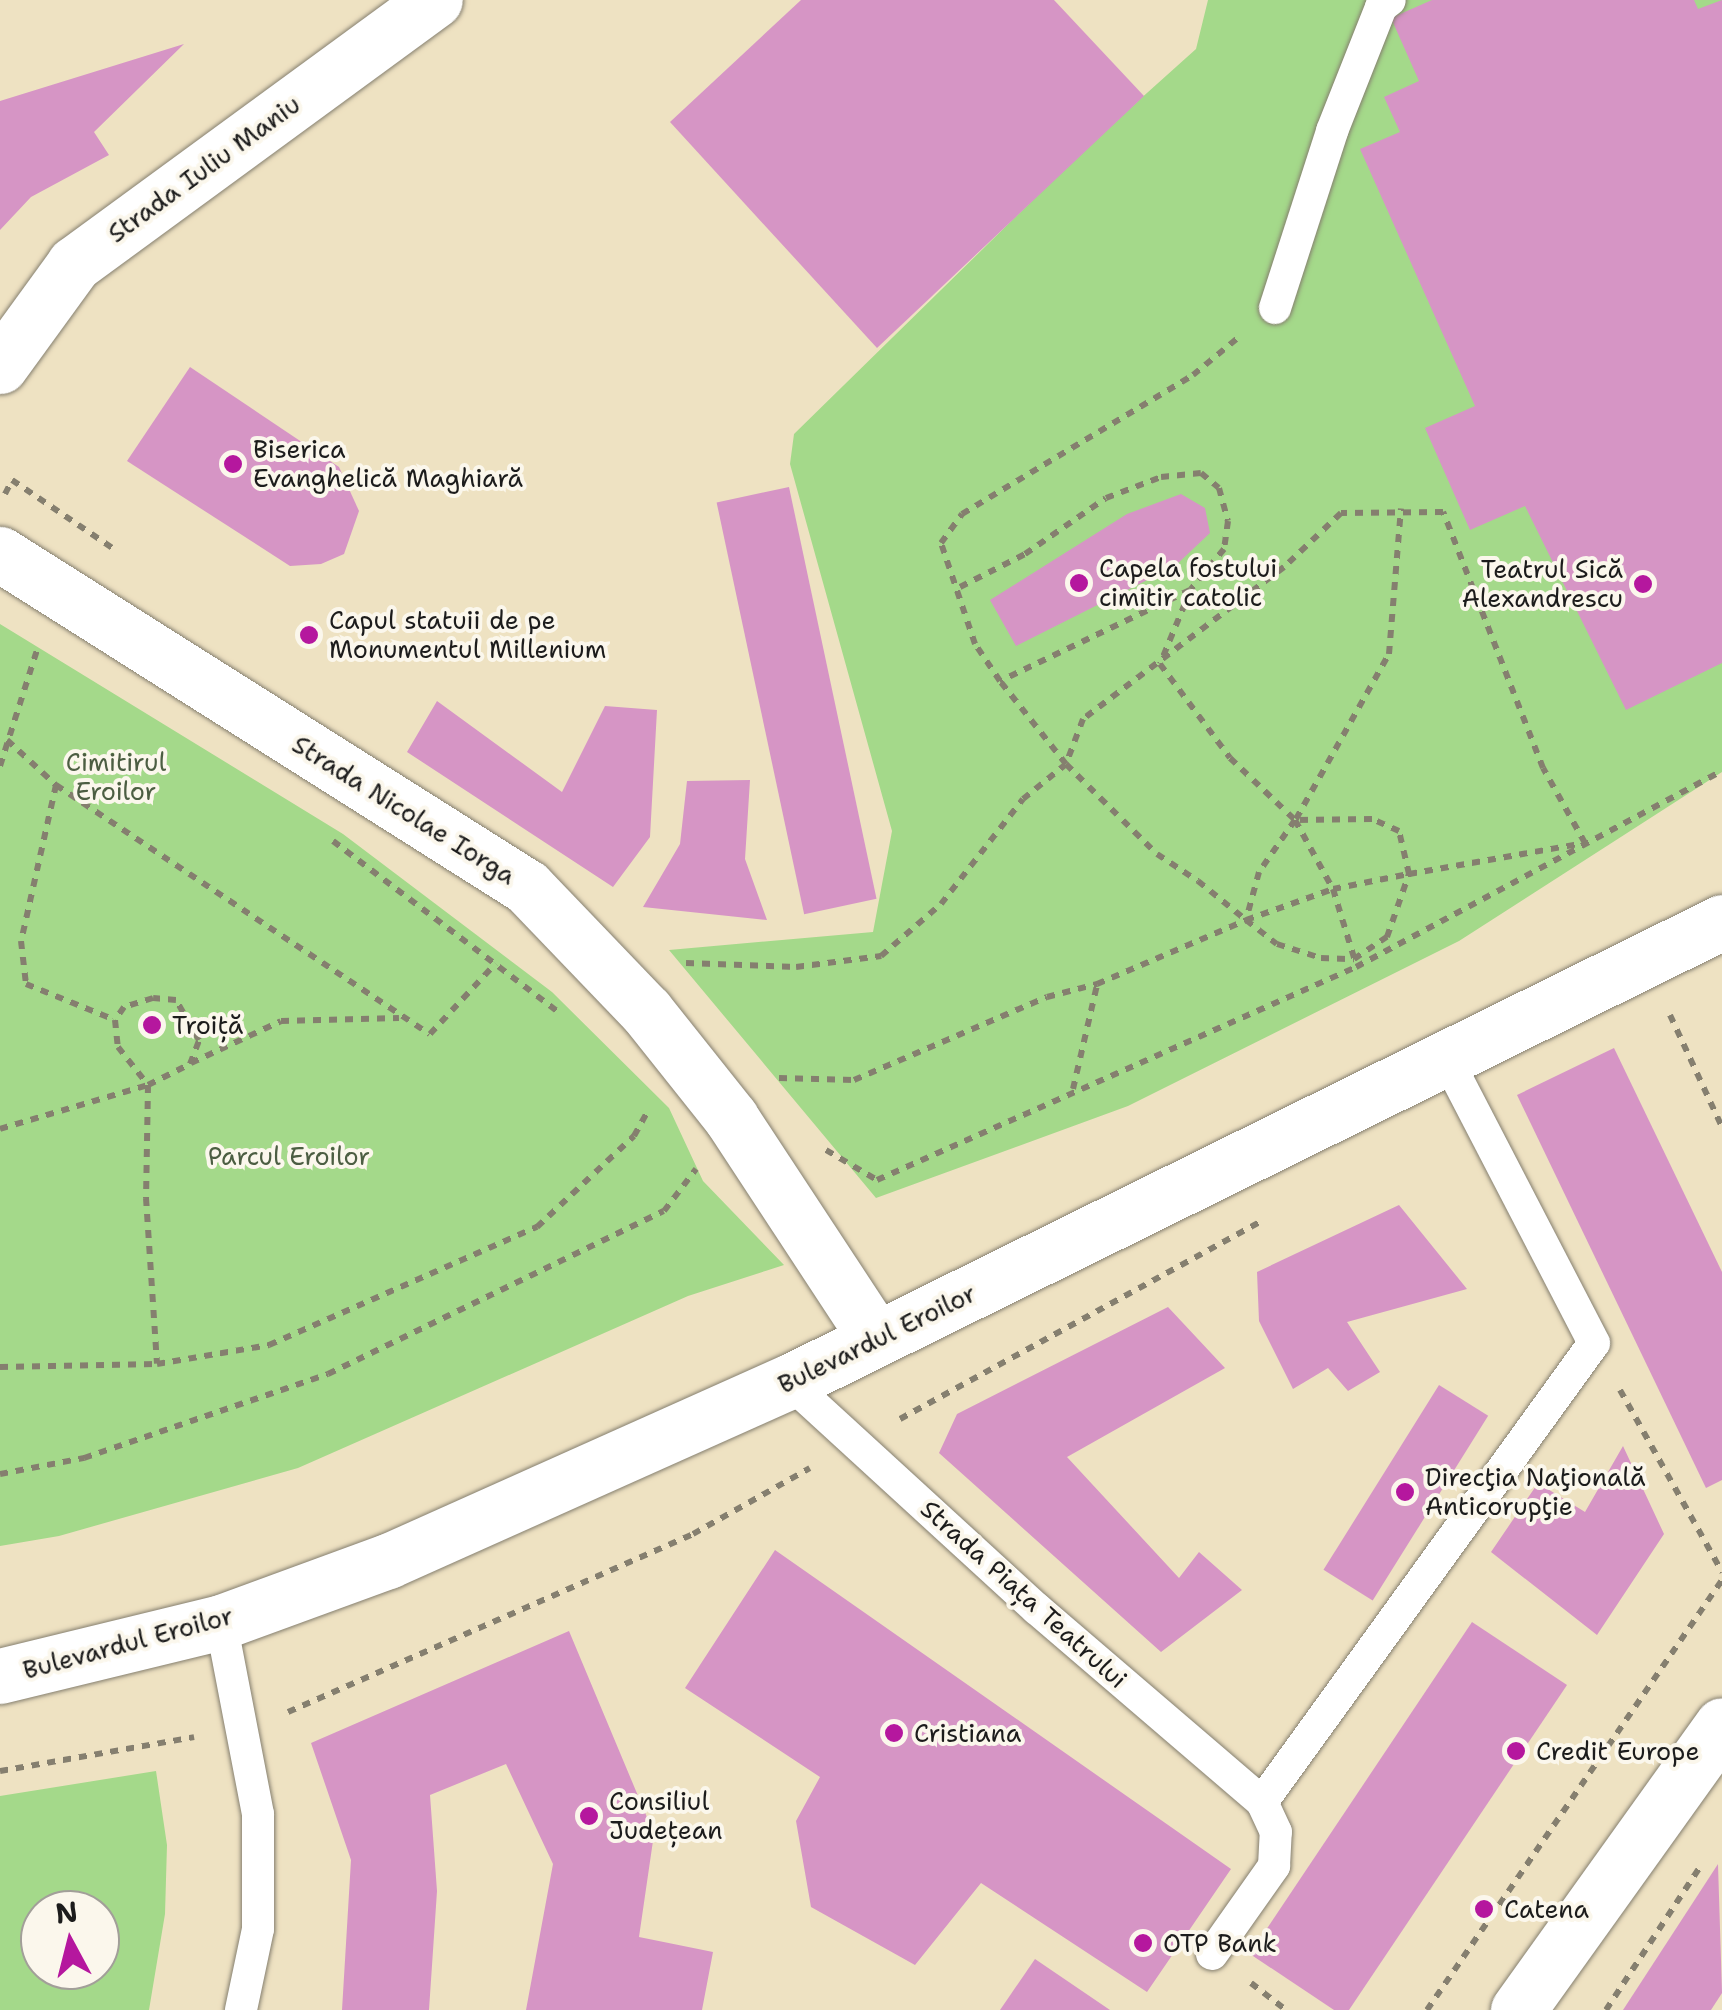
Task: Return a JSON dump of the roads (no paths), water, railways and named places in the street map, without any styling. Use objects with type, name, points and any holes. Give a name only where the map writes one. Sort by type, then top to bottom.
[{"type":"street","name":"Strada Iuliu Maniu","points":[[0,366],[74,264],[435,0]]},
{"type":"street","name":"Strada Nicolae Iorga","points":[[0,554],[527,887],[646,1011],[749,1145],[876,1340]]},
{"type":"street","name":"Bulevardul Eroilor","points":[[0,1676],[221,1622],[388,1561],[789,1382],[1722,922]]},
{"type":"street","points":[[1518,2010],[1722,1726]]},
{"type":"lane","points":[[1276,308],[1332,131],[1380,6],[1390,0]]},
{"type":"lane","points":[[1212,1954],[1274,1866],[1276,1832],[1262,1802],[1594,1343],[1447,1059]]},
{"type":"lane","name":"Strada Piața Teatrului","points":[[789,1382],[1037,1609],[1262,1802]]},
{"type":"lane","points":[[221,1622],[258,1814],[258,1930],[241,2010]]},
{"type":"place","name":"Biserica Evanghelică Maghiară","points":[[233,464]]},
{"type":"place","name":"Capela fostului cimitir catolic","points":[[1079,583]]},
{"type":"place","name":"Teatrul Sică Alexandrescu","points":[[1643,584]]},
{"type":"place","name":"Capul statuii de pe Monumentul Millenium","points":[[309,635]]},
{"type":"place","name":"Troiță","points":[[152,1025]]},
{"type":"place","name":"Direcţia Naţională Anticorupţie","points":[[1405,1492]]},
{"type":"place","name":"Cristiana","points":[[894,1733]]},
{"type":"place","name":"Credit Europe","points":[[1516,1751]]},
{"type":"place","name":"Consiliul Județean","points":[[589,1816]]},
{"type":"place","name":"Catena","points":[[1484,1909]]},
{"type":"place","name":"OTP Bank","points":[[1143,1943]]},
{"type":"park label","name":"Cimitirul Eroilor","points":[[116,778]]},
{"type":"park label","name":"Parcul Eroilor","points":[[289,1156]]}]
